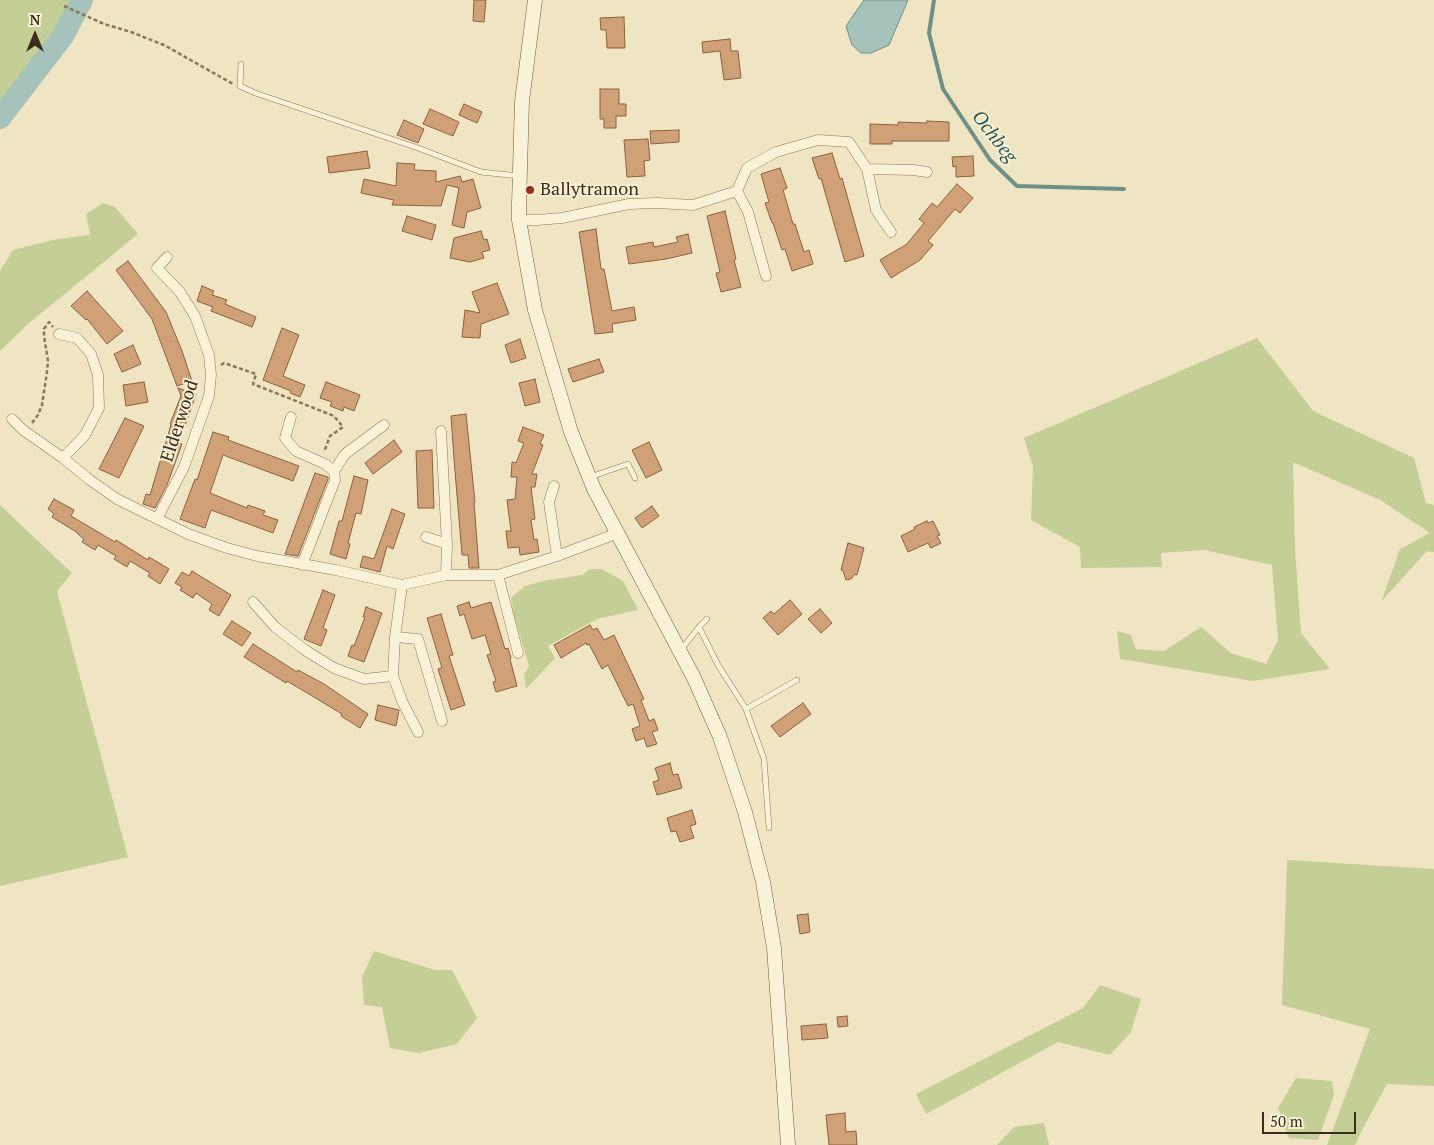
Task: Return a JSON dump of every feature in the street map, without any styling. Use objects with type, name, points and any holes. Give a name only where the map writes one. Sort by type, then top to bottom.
[{"type":"main road","points":[[535,0],[522,101],[519,176],[519,220],[534,310],[571,432],[589,478],[694,678],[720,737],[745,812],[763,882],[774,948],[788,1145]]},
{"type":"street","points":[[519,220],[562,218],[629,204],[693,205],[737,191],[747,168],[776,152],[818,140],[849,142],[867,169],[876,210],[891,232]]},
{"type":"street","points":[[867,169],[927,172]]},
{"type":"street","points":[[737,191],[748,212],[766,276]]},
{"type":"street","name":"Elderwood","points":[[157,518],[184,467],[209,396],[211,370],[209,355],[196,316],[180,292],[157,268],[167,257]]},
{"type":"street","points":[[59,334],[77,338],[91,354],[98,375],[99,408],[85,435],[63,458]]},
{"type":"street","points":[[291,417],[285,438],[296,451],[321,462],[334,472],[336,480],[302,565]]},
{"type":"street","points":[[12,419],[90,480],[117,498],[188,534],[227,548],[402,585],[446,575],[498,575],[557,556],[618,533]]},
{"type":"street","points":[[334,472],[345,454],[384,425]]},
{"type":"street","points":[[442,432],[447,544],[446,575]]},
{"type":"street","points":[[554,486],[549,502],[557,556]]},
{"type":"street","points":[[426,537],[447,544]]},
{"type":"street","points":[[498,575],[518,653]]},
{"type":"street","points":[[402,585],[395,637],[393,676],[402,701],[418,732]]},
{"type":"street","points":[[253,602],[275,627],[305,650],[334,668],[364,679],[393,676]]},
{"type":"street","points":[[395,637],[418,639],[442,721]]},
{"type":"lane","points":[[241,64],[240,86],[255,94],[418,148],[481,172],[519,176]]},
{"type":"lane","points":[[589,478],[628,464],[635,478]]},
{"type":"lane","points":[[680,651],[707,619]]},
{"type":"lane","points":[[699,627],[718,666],[746,709],[764,759],[769,828]]},
{"type":"lane","points":[[746,709],[797,680]]},
{"type":"path","points":[[64,6],[104,24],[164,45],[230,84],[240,86]]},
{"type":"path","points":[[24,430],[33,422],[42,405],[48,361],[44,328],[49,322],[59,334]]},
{"type":"path","points":[[211,370],[224,363],[256,374],[253,384],[334,416],[343,427],[330,436],[321,462]]},
{"type":"green space","points":[[0,0],[82,0],[63,36],[0,119]]},
{"type":"green space","points":[[103,203],[115,207],[138,234],[28,324],[0,351],[0,271],[13,250],[57,239],[90,235],[86,214]]},
{"type":"green space","points":[[1257,338],[1313,411],[1414,458],[1426,503],[1434,505],[1434,552],[1427,551],[1381,602],[1400,549],[1430,533],[1380,500],[1293,462],[1295,548],[1301,633],[1330,669],[1253,681],[1120,659],[1117,631],[1131,635],[1136,649],[1164,651],[1201,627],[1231,653],[1266,664],[1278,640],[1272,565],[1204,550],[1161,553],[1162,567],[1081,568],[1080,547],[1031,520],[1033,467],[1024,438]]},
{"type":"green space","points":[[0,505],[72,573],[57,591],[128,857],[0,886]]},
{"type":"green space","points":[[590,569],[602,569],[623,581],[638,610],[597,619],[548,646],[555,658],[526,689],[524,675],[529,666],[514,616],[511,598],[525,586],[582,575]]},
{"type":"green space","points":[[1287,860],[1434,869],[1434,1086],[1387,1084],[1355,1145],[1327,1145],[1370,1029],[1282,1005]]},
{"type":"green space","points":[[374,951],[435,970],[452,970],[477,1018],[457,1044],[419,1053],[390,1048],[382,1007],[364,1005],[362,977]]},
{"type":"green space","points":[[1100,985],[1141,999],[1131,1032],[1110,1055],[1058,1042],[926,1114],[916,1094],[1083,1008]]},
{"type":"green space","points":[[1296,1078],[1332,1081],[1334,1095],[1318,1140],[1289,1138],[1278,1108]]},
{"type":"green space","points":[[1044,1123],[1049,1145],[997,1145],[1014,1127]]},
{"type":"water","points":[[864,0],[908,0],[889,45],[871,53],[861,53],[852,45],[846,26]]},
{"type":"building","points":[[474,0],[486,0],[484,22],[473,21]]},
{"type":"building","points":[[624,17],[625,48],[607,48],[606,30],[601,30],[600,18]]},
{"type":"building","points":[[730,39],[731,51],[738,51],[741,78],[724,80],[720,51],[703,53],[702,42]]},
{"type":"building","points":[[600,89],[619,89],[619,104],[626,104],[626,116],[616,116],[616,128],[604,128],[604,119],[600,119]]},
{"type":"building","points":[[464,104],[482,112],[477,123],[459,115]]},
{"type":"building","points":[[430,109],[459,122],[453,136],[423,124]]},
{"type":"building","points":[[404,120],[424,129],[418,143],[397,135]]},
{"type":"building","points":[[927,121],[949,122],[949,141],[892,141],[892,144],[870,144],[870,124],[898,125],[898,122],[927,123]]},
{"type":"building","points":[[679,130],[679,142],[651,144],[650,131]]},
{"type":"building","points":[[648,139],[650,160],[644,161],[645,176],[627,177],[624,140]]},
{"type":"building","points":[[367,151],[370,168],[329,173],[327,157]]},
{"type":"building","points":[[832,153],[840,179],[842,178],[864,256],[845,262],[821,178],[819,179],[812,158]]},
{"type":"building","points":[[973,156],[974,176],[956,177],[956,166],[953,167],[952,157]]},
{"type":"building","points":[[397,163],[415,164],[414,170],[436,171],[436,182],[460,176],[462,182],[473,179],[481,208],[467,212],[464,228],[452,225],[459,188],[447,185],[441,206],[392,205],[394,200],[361,193],[364,179],[396,186]]},
{"type":"building","points":[[780,168],[787,188],[783,190],[793,224],[795,224],[804,252],[809,250],[813,264],[792,271],[785,249],[782,250],[765,203],[769,202],[761,174]]},
{"type":"building","points":[[957,184],[973,198],[960,213],[955,209],[928,241],[933,245],[920,260],[891,278],[880,260],[907,244],[924,223],[919,219],[932,203],[937,207]]},
{"type":"building","points":[[725,211],[741,287],[721,292],[716,273],[720,272],[707,216]]},
{"type":"building","points":[[407,216],[436,225],[432,240],[402,231]]},
{"type":"building","points":[[596,229],[601,269],[604,269],[612,311],[634,307],[636,320],[612,324],[613,332],[595,334],[579,232]]},
{"type":"building","points":[[481,231],[484,240],[487,239],[490,250],[482,252],[484,258],[470,262],[450,258],[454,238]]},
{"type":"building","points":[[688,234],[692,253],[629,264],[626,247],[653,242],[654,247],[678,242],[676,237]]},
{"type":"building","points":[[128,261],[166,312],[192,381],[177,386],[152,319],[116,270]]},
{"type":"building","points":[[497,283],[509,314],[481,324],[480,338],[462,337],[465,310],[480,313],[472,292]]},
{"type":"building","points":[[202,286],[214,291],[212,295],[227,300],[225,304],[256,317],[252,327],[211,311],[213,307],[197,301]]},
{"type":"building","points":[[87,291],[123,331],[107,344],[87,319],[71,306]]},
{"type":"building","points":[[282,328],[299,335],[283,376],[305,385],[300,397],[290,393],[291,391],[263,380]]},
{"type":"building","points":[[520,339],[526,358],[511,363],[505,345]]},
{"type":"building","points":[[133,345],[141,364],[122,372],[114,354]]},
{"type":"building","points":[[599,359],[604,372],[573,382],[568,369]]},
{"type":"building","points":[[535,379],[540,402],[525,406],[519,383]]},
{"type":"building","points":[[144,382],[148,402],[126,406],[123,385]]},
{"type":"building","points":[[326,382],[360,395],[354,411],[344,407],[343,411],[330,406],[332,402],[320,398]]},
{"type":"building","points":[[178,388],[196,394],[179,443],[182,444],[167,485],[155,508],[143,504],[146,494],[150,495],[170,424],[181,396]]},
{"type":"building","points":[[466,414],[475,502],[479,568],[469,568],[468,555],[462,555],[451,416]]},
{"type":"building","points":[[125,418],[144,426],[119,478],[99,469]]},
{"type":"building","points":[[523,427],[544,435],[540,444],[543,445],[532,474],[537,474],[535,487],[531,487],[535,519],[531,520],[534,540],[537,539],[539,552],[520,555],[519,547],[508,548],[506,531],[511,531],[507,500],[515,499],[517,477],[511,477],[512,462],[516,463],[524,443],[518,441]]},
{"type":"building","points":[[213,432],[229,437],[228,440],[299,466],[293,481],[223,455],[210,493],[247,508],[248,505],[265,511],[263,515],[278,520],[273,533],[211,510],[205,528],[180,519],[195,479],[197,480]]},
{"type":"building","points":[[394,440],[402,452],[373,474],[365,463]]},
{"type":"building","points":[[649,442],[662,470],[646,478],[632,450]]},
{"type":"building","points":[[432,450],[434,508],[418,508],[416,451]]},
{"type":"building","points":[[315,473],[328,477],[328,479],[298,556],[285,554]]},
{"type":"building","points":[[354,476],[368,480],[361,514],[356,513],[346,559],[330,554],[339,521],[342,521]]},
{"type":"building","points":[[54,499],[74,510],[71,516],[148,560],[149,557],[169,569],[160,584],[148,576],[150,573],[130,561],[127,567],[114,559],[116,556],[98,545],[95,550],[82,542],[84,539],[78,533],[52,517],[54,514],[48,509]]},
{"type":"building","points":[[652,506],[659,516],[642,528],[635,518]]},
{"type":"building","points":[[392,509],[405,514],[393,549],[387,546],[380,572],[360,567],[363,556],[374,559]]},
{"type":"building","points":[[927,521],[928,523],[933,521],[940,535],[937,536],[941,543],[931,548],[928,543],[908,552],[901,536]]},
{"type":"building","points":[[848,543],[864,548],[857,575],[855,574],[851,579],[846,580],[841,570]]},
{"type":"building","points":[[192,571],[231,595],[219,616],[209,610],[212,604],[196,593],[193,598],[180,590],[182,587],[175,583],[182,572],[189,576]]},
{"type":"building","points":[[323,590],[335,595],[323,628],[327,630],[321,646],[304,639]]},
{"type":"building","points":[[790,600],[802,614],[778,635],[763,618],[771,611],[774,614]]},
{"type":"building","points":[[469,602],[471,608],[491,602],[505,649],[508,648],[517,686],[496,692],[493,682],[496,681],[487,655],[491,654],[485,635],[472,639],[464,614],[460,616],[457,606]]},
{"type":"building","points":[[366,607],[382,613],[364,662],[348,656],[352,645],[354,646],[365,617],[363,617]]},
{"type":"building","points":[[820,609],[832,623],[821,633],[808,619]]},
{"type":"building","points":[[441,614],[453,655],[449,656],[465,705],[451,710],[438,669],[442,668],[427,618]]},
{"type":"building","points":[[232,621],[251,633],[242,646],[223,634]]},
{"type":"building","points":[[590,625],[593,630],[597,628],[604,640],[614,635],[644,699],[641,700],[649,721],[654,719],[658,730],[652,732],[657,744],[647,747],[644,738],[636,741],[632,729],[640,726],[633,704],[628,706],[608,665],[602,669],[589,644],[587,645],[586,643],[561,658],[554,645]]},
{"type":"building","points":[[253,644],[297,672],[298,670],[324,684],[368,714],[360,728],[341,716],[342,714],[244,657]]},
{"type":"building","points":[[803,703],[811,714],[780,737],[771,726]]},
{"type":"building","points":[[378,705],[399,710],[396,726],[375,720]]},
{"type":"building","points":[[670,763],[673,775],[678,774],[682,788],[657,795],[653,782],[659,780],[655,768]]},
{"type":"building","points":[[692,810],[696,824],[690,826],[694,838],[680,842],[676,831],[671,832],[667,818]]},
{"type":"building","points":[[808,914],[810,932],[800,934],[797,915]]},
{"type":"building","points":[[847,1016],[848,1026],[838,1027],[837,1017]]},
{"type":"building","points":[[826,1024],[828,1038],[802,1040],[801,1026]]},
{"type":"building","points":[[845,1113],[846,1132],[856,1131],[857,1145],[829,1145],[826,1115]]},
{"type":"waterway","points":[[0,118],[63,36],[82,0]]},
{"type":"waterway","name":"Ochbeg","points":[[934,0],[929,33],[943,89],[990,160],[1017,186],[1124,189]]},
{"type":"place","name":"Ballytramon","points":[[530,190]]}]
